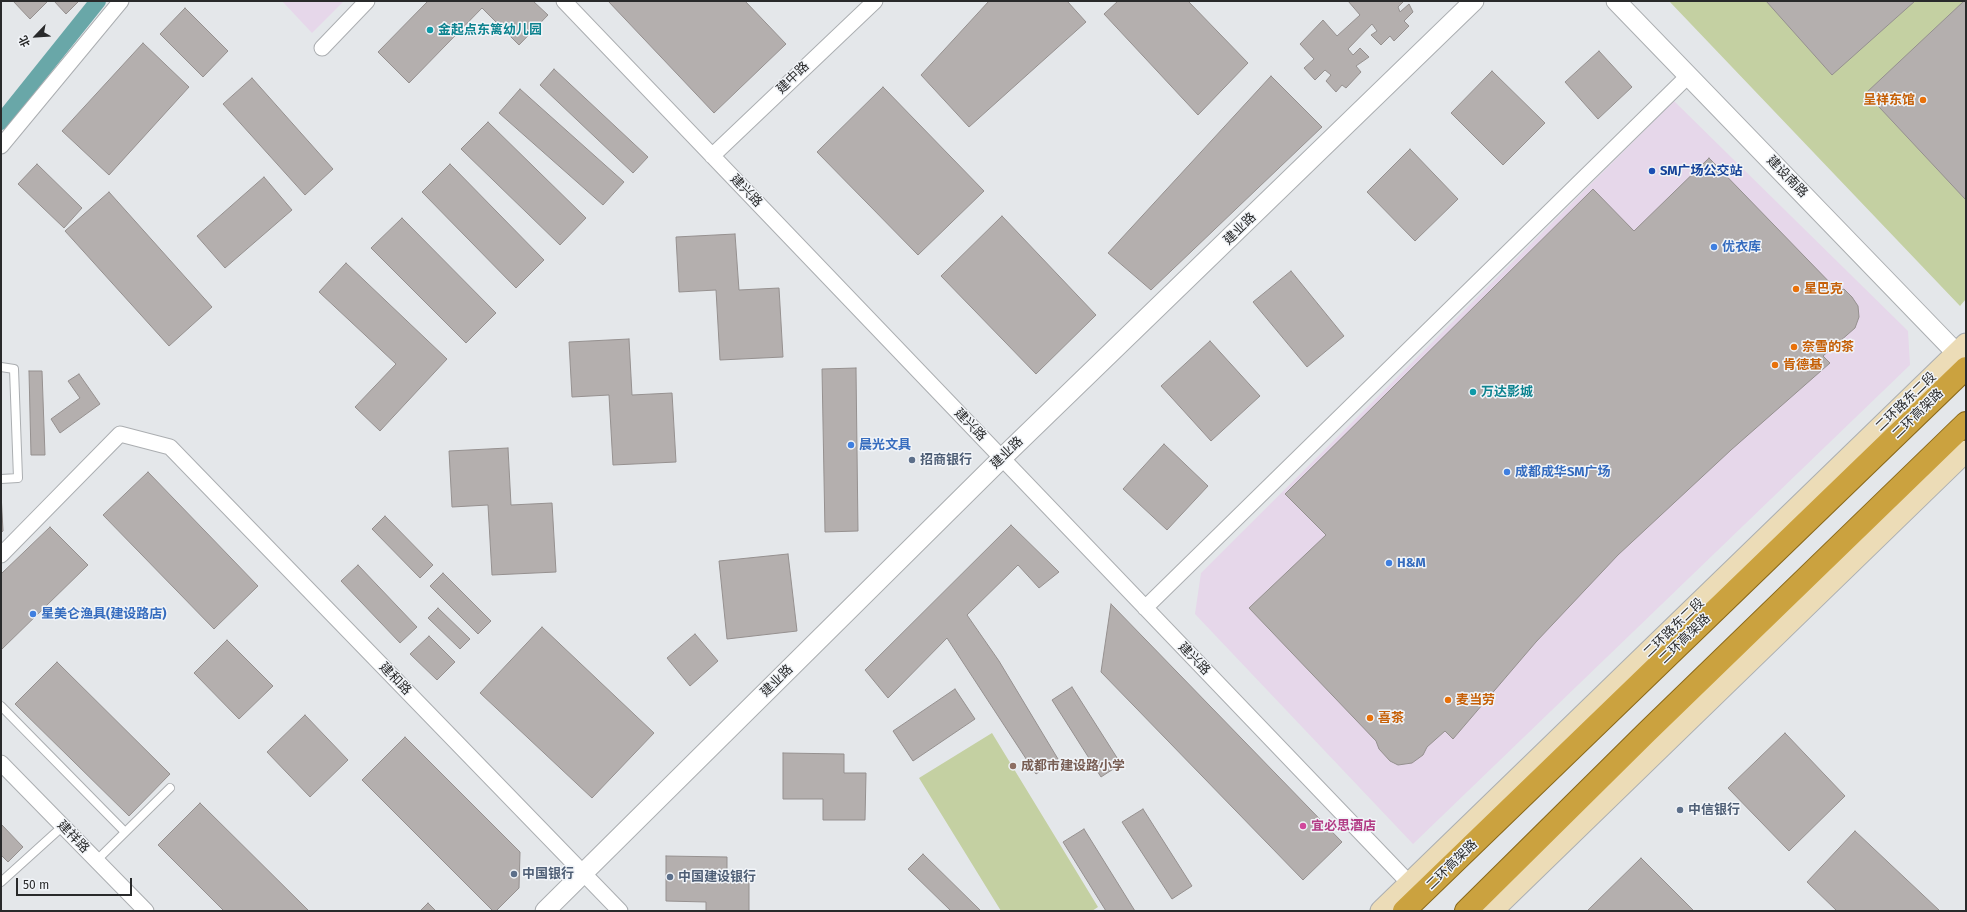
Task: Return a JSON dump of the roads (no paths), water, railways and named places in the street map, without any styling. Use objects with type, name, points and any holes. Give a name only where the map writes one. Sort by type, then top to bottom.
[{"type":"highway","name":"二环高架路","points":[[1404,911],[1964,357]]},
{"type":"highway","points":[[1466,911],[1652,726],[1966,423]]},
{"type":"main road","name":"二环路东二段","points":[[1381,911],[1964,357]]},
{"type":"main road","points":[[1492,911],[1966,451]]},
{"type":"street","points":[[1,146],[121,1]]},
{"type":"street","points":[[322,48],[367,1]]},
{"type":"street","name":"建兴路","points":[[564,1],[1001,459],[1410,884]]},
{"type":"street","name":"建中路","points":[[712,156],[874,1]]},
{"type":"street","name":"建业路","points":[[545,911],[1001,459],[1474,1]]},
{"type":"street","name":"建设南路","points":[[1616,1],[1964,357]]},
{"type":"street","points":[[1145,608],[1689,75]]},
{"type":"street","name":"建和路","points":[[1,555],[120,434],[170,446],[620,911]]},
{"type":"street","name":"建祥路","points":[[1,763],[146,911]]},
{"type":"lane","points":[[1,367],[14,369],[18,478],[1,479]]},
{"type":"lane","points":[[1,706],[125,832]]},
{"type":"lane","points":[[96,861],[170,788]]},
{"type":"lane","points":[[1,882],[63,826]]},
{"type":"waterway","points":[[1,122],[98,1]]},
{"type":"place","name":"金起点东篱幼儿园","points":[[430,30]]},
{"type":"place","name":"呈祥东馆","points":[[1923,100]]},
{"type":"place","name":"SM广场公交站","points":[[1652,171]]},
{"type":"place","name":"优衣库","points":[[1714,247]]},
{"type":"place","name":"星巴克","points":[[1796,289]]},
{"type":"place","name":"奈雪的茶","points":[[1794,347]]},
{"type":"place","name":"肯德基","points":[[1775,365]]},
{"type":"place","name":"万达影城","points":[[1473,392]]},
{"type":"place","name":"晨光文具","points":[[851,445]]},
{"type":"place","name":"招商银行","points":[[912,460]]},
{"type":"place","name":"成都成华SM广场","points":[[1507,472]]},
{"type":"place","name":"H&M","points":[[1389,563]]},
{"type":"place","name":"星美仑渔具(建设路店)","points":[[33,614]]},
{"type":"place","name":"麦当劳","points":[[1448,700]]},
{"type":"place","name":"喜茶","points":[[1370,718]]},
{"type":"place","name":"成都市建设路小学","points":[[1013,766]]},
{"type":"place","name":"中信银行","points":[[1680,810]]},
{"type":"place","name":"宜必思酒店","points":[[1303,826]]},
{"type":"place","name":"中国银行","points":[[514,874]]},
{"type":"place","name":"中国建设银行","points":[[670,877]]}]
